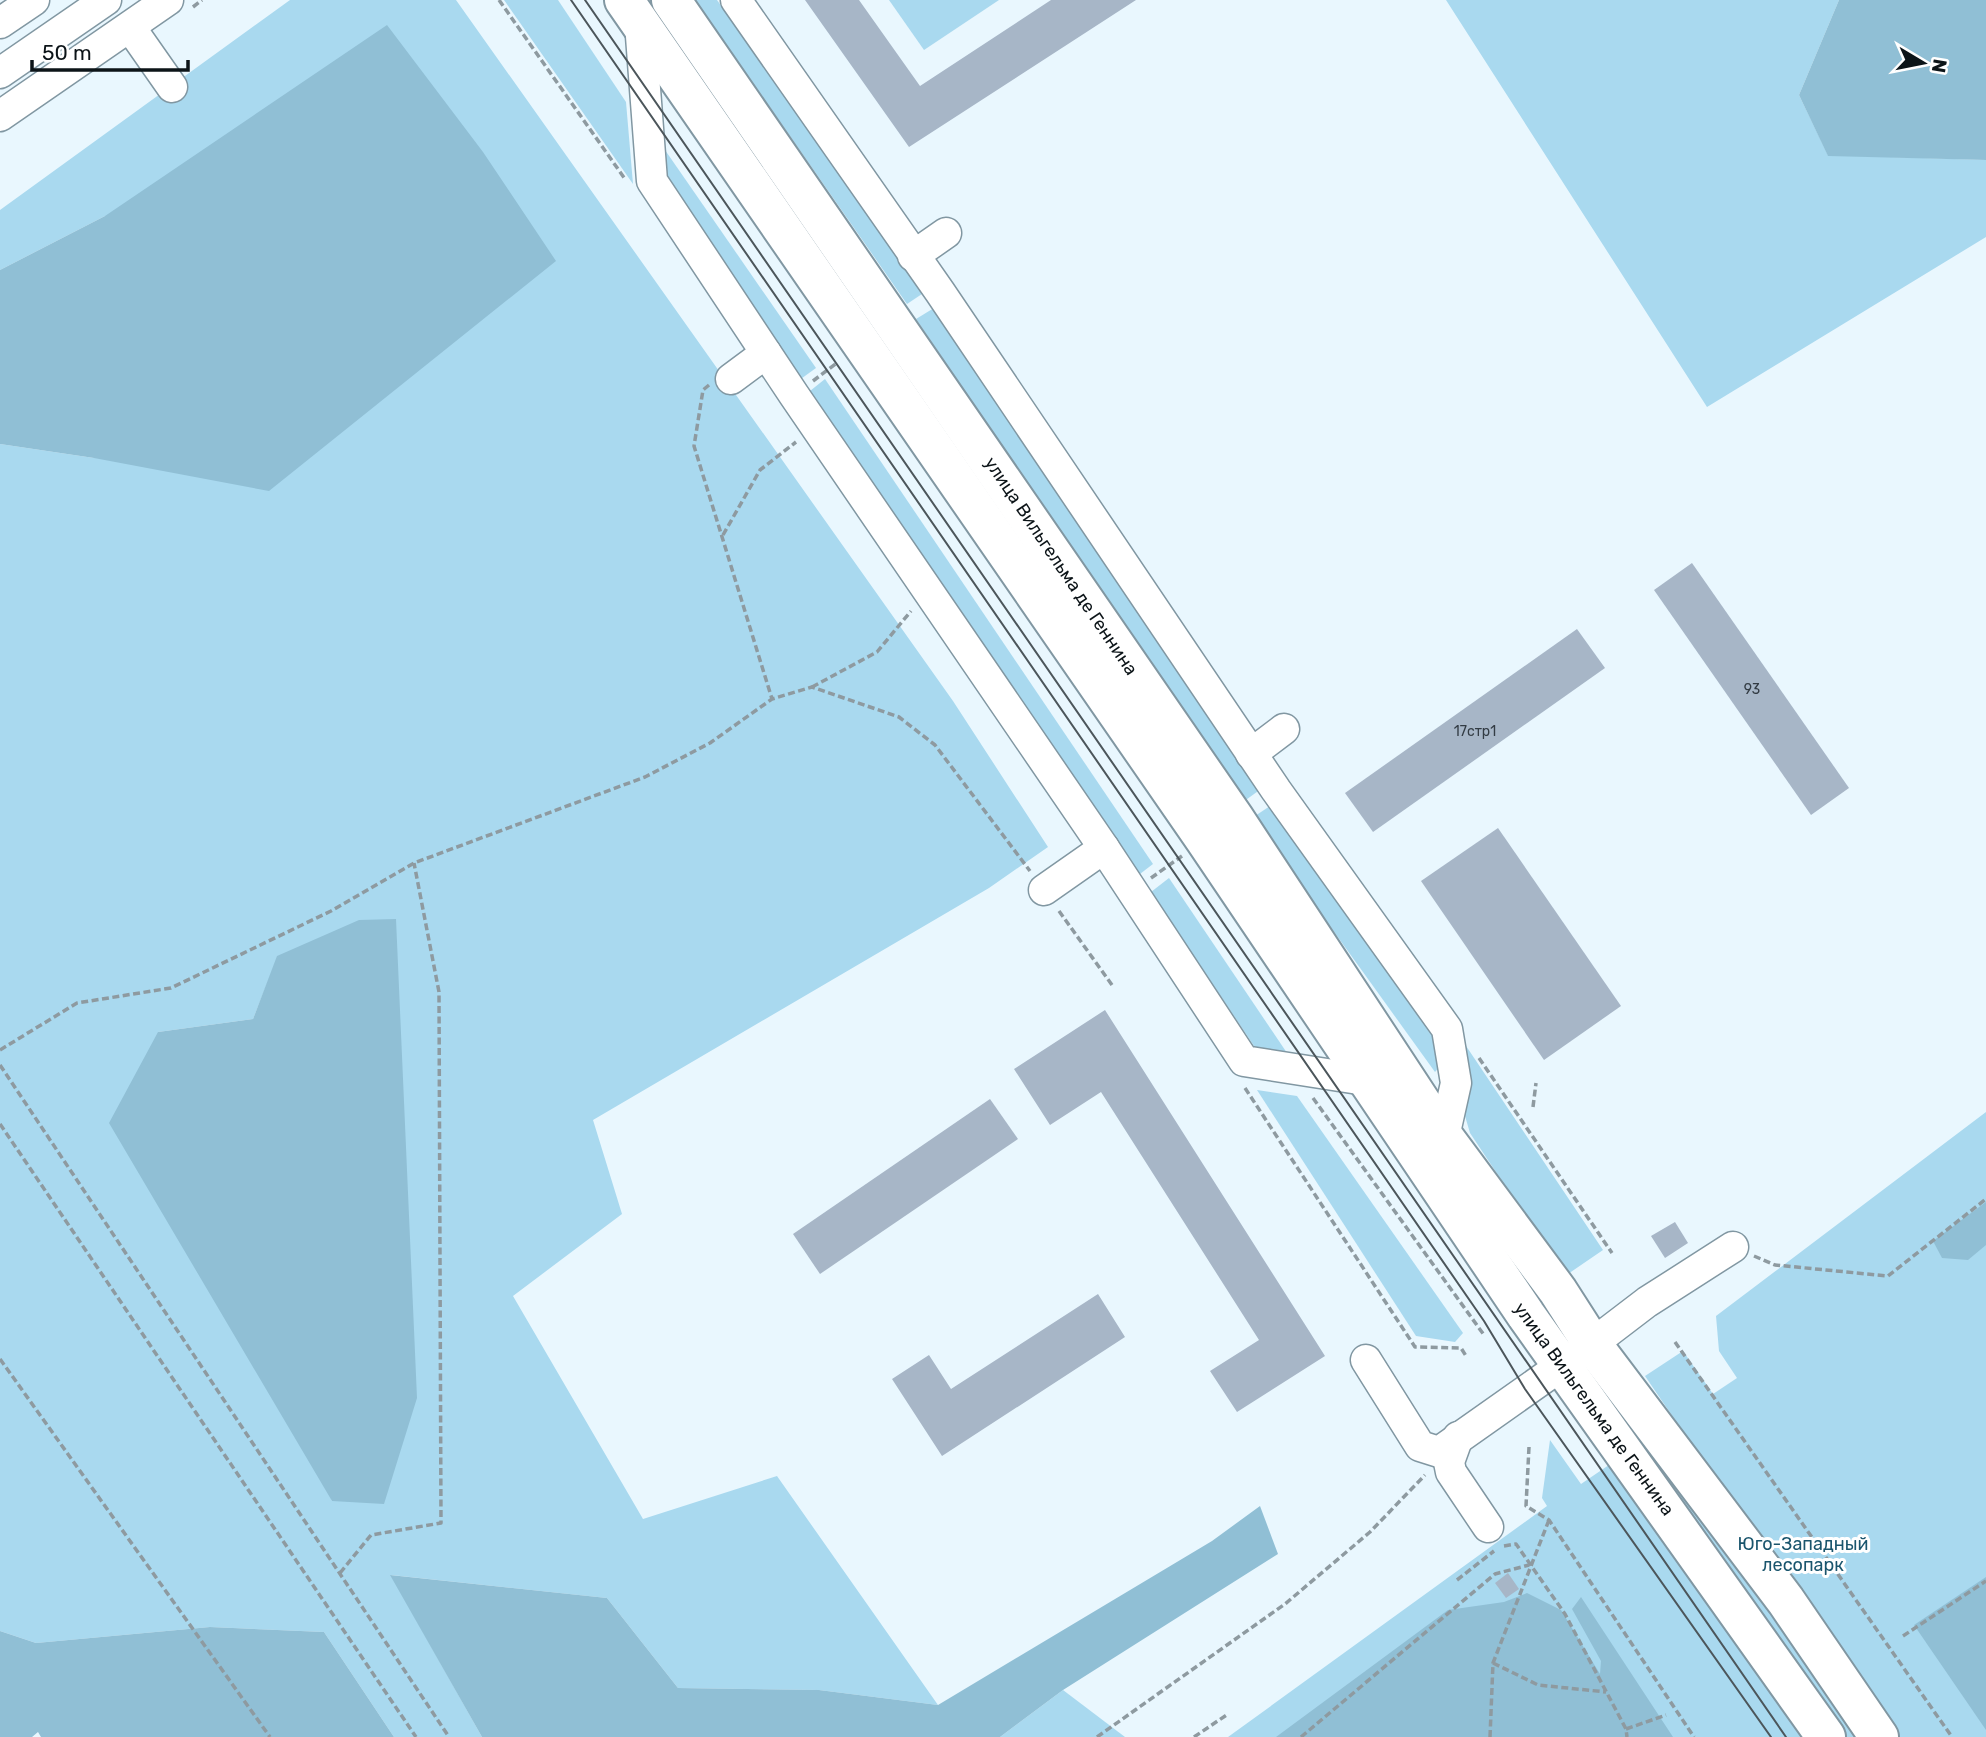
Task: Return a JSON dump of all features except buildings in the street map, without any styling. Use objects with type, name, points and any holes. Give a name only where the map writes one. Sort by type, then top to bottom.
[{"type":"main road","name":"улица Вильгельма де Геннина","points":[[671,0],[1235,819],[1444,1137],[1558,1291],[1577,1354],[1826,1737]]},
{"type":"main road","name":"улица Вильгельма де Геннина","points":[[632,12],[1205,840],[1366,1080],[1577,1354],[1786,1601],[1879,1737]]},
{"type":"street","points":[[0,23],[34,0]]},
{"type":"street","points":[[0,73],[106,0]]},
{"type":"street","points":[[0,116],[168,0]]},
{"type":"street","points":[[736,0],[948,303],[1251,754],[1447,1029],[1456,1083],[1444,1137]]},
{"type":"street","name":"улица Вильгельма де Геннина","points":[[632,12],[652,181],[766,353],[1104,848],[1244,1061],[1366,1080]]},
{"type":"street","points":[[130,27],[172,87]]},
{"type":"street","points":[[913,256],[946,233]]},
{"type":"street","points":[[731,379],[766,353]]},
{"type":"street","points":[[1251,754],[1284,729]]},
{"type":"street","points":[[1044,890],[1104,848]]},
{"type":"street","points":[[1366,1360],[1420,1446],[1448,1445],[1647,1302],[1733,1247]]},
{"type":"street","points":[[1448,1445],[1451,1472],[1494,1536]]},
{"type":"path","points":[[703,390],[694,446],[772,699]]},
{"type":"path","points":[[723,534],[760,470],[785,450]]},
{"type":"path","points":[[0,1050],[77,1003],[171,988],[331,911],[414,863],[645,777],[710,743],[772,699],[812,687],[877,652],[919,601]]},
{"type":"path","points":[[812,687],[899,717],[935,745],[1112,985]]},
{"type":"path","points":[[340,1573],[371,1535],[441,1523],[439,992],[414,863]]},
{"type":"path","points":[[0,1065],[449,1737]]},
{"type":"path","points":[[1533,1107],[1536,1083]]},
{"type":"path","points":[[1243,1084],[1255,1085]]},
{"type":"path","points":[[1313,1097],[1485,1335]]},
{"type":"path","points":[[0,1124],[416,1737]]},
{"type":"path","points":[[1733,1247],[1775,1265],[1888,1276],[1986,1199]]},
{"type":"path","points":[[1675,1342],[1952,1737]]},
{"type":"path","points":[[0,1359],[270,1737]]},
{"type":"path","points":[[1097,1737],[1285,1604],[1370,1532],[1422,1482],[1448,1445]]},
{"type":"path","points":[[1529,1447],[1526,1506],[1549,1520],[1694,1737]]},
{"type":"path","points":[[1490,1737],[1493,1663],[1529,1565],[1549,1520]]},
{"type":"path","points":[[1457,1580],[1494,1536],[1516,1544],[1565,1614],[1626,1729],[1627,1737]]},
{"type":"path","points":[[1301,1737],[1495,1574],[1529,1565]]},
{"type":"path","points":[[1903,1636],[1986,1581]]},
{"type":"path","points":[[1493,1663],[1538,1685],[1606,1692]]},
{"type":"path","points":[[1194,1737],[1228,1714]]},
{"type":"path","points":[[1626,1729],[1666,1715]]},
{"type":"green space","points":[[290,0],[456,0],[953,701],[1048,847],[989,888],[593,1120],[622,1214],[513,1296],[643,1519],[777,1476],[938,1705],[819,1690],[678,1688],[607,1598],[391,1575],[482,1737],[394,1737],[324,1632],[210,1627],[36,1643],[0,1631],[0,444],[94,458],[105,216],[0,270],[0,210]],"holes":[[[278,956],[332,1501],[158,1032],[253,1019]]]},
{"type":"green space","points":[[504,0],[558,0],[626,102],[633,184]]},
{"type":"green space","points":[[695,0],[717,0],[925,292],[907,304]]},
{"type":"green space","points":[[889,0],[999,0],[924,50]]},
{"type":"green space","points":[[1446,0],[1839,0],[1799,95],[1828,155],[1986,160],[1986,237],[1707,407]]},
{"type":"green space","points":[[656,137],[816,368],[798,381],[663,186]]},
{"type":"green space","points":[[934,308],[1261,789],[1243,802],[916,319]]},
{"type":"green space","points":[[825,379],[1153,864],[1136,877],[810,391]]},
{"type":"green space","points":[[1270,806],[1431,1028],[1442,1064],[1435,1072],[1252,818]]},
{"type":"green space","points":[[1169,878],[1287,1053],[1276,1056],[1254,1046],[1151,892]]},
{"type":"green space","points":[[1456,1031],[1603,1250],[1565,1276],[1470,1133],[1465,1116],[1464,1064]]},
{"type":"green space","points":[[1257,1090],[1297,1096],[1463,1333],[1455,1342],[1416,1336]]},
{"type":"green space","name":"Юго-Западный лесопарк","points":[[1986,1112],[1986,1737],[1228,1737],[1547,1506],[1542,1498],[1550,1440],[1581,1484],[1675,1420],[1645,1376],[1683,1351],[1713,1394],[1737,1378],[1719,1351],[1716,1316]]},
{"type":"green space","points":[[1063,1690],[1125,1737],[1000,1737]]},
{"type":"shaded area","points":[[1839,0],[1986,0],[1986,160],[1828,156],[1799,95]]},
{"type":"shaded area","points":[[387,25],[483,152],[556,261],[269,491],[94,458],[0,444],[0,270],[105,216]]},
{"type":"shaded area","points":[[396,919],[417,1398],[384,1504],[332,1501],[109,1123],[158,1032],[253,1019],[277,956],[359,920]]},
{"type":"shaded area","points":[[1986,1202],[1986,1245],[1968,1260],[1942,1258],[1933,1241]]},
{"type":"shaded area","points":[[1260,1506],[1278,1554],[1063,1690],[1000,1737],[482,1737],[390,1575],[607,1598],[678,1688],[819,1690],[938,1705],[1212,1541]]},
{"type":"shaded area","points":[[1986,1577],[1986,1730],[1914,1625]]},
{"type":"shaded area","points":[[1527,1593],[1561,1610],[1600,1674],[1601,1661],[1572,1609],[1581,1597],[1673,1737],[1276,1737],[1448,1610],[1504,1602]]},
{"type":"shaded area","points":[[210,1627],[324,1632],[394,1737],[41,1737],[38,1732],[32,1737],[0,1737],[0,1631],[36,1643]]},
{"type":"tram line","points":[[571,0],[1484,1321],[1525,1389],[1771,1737]]},
{"type":"tram line","points":[[585,0],[1786,1737]]}]
